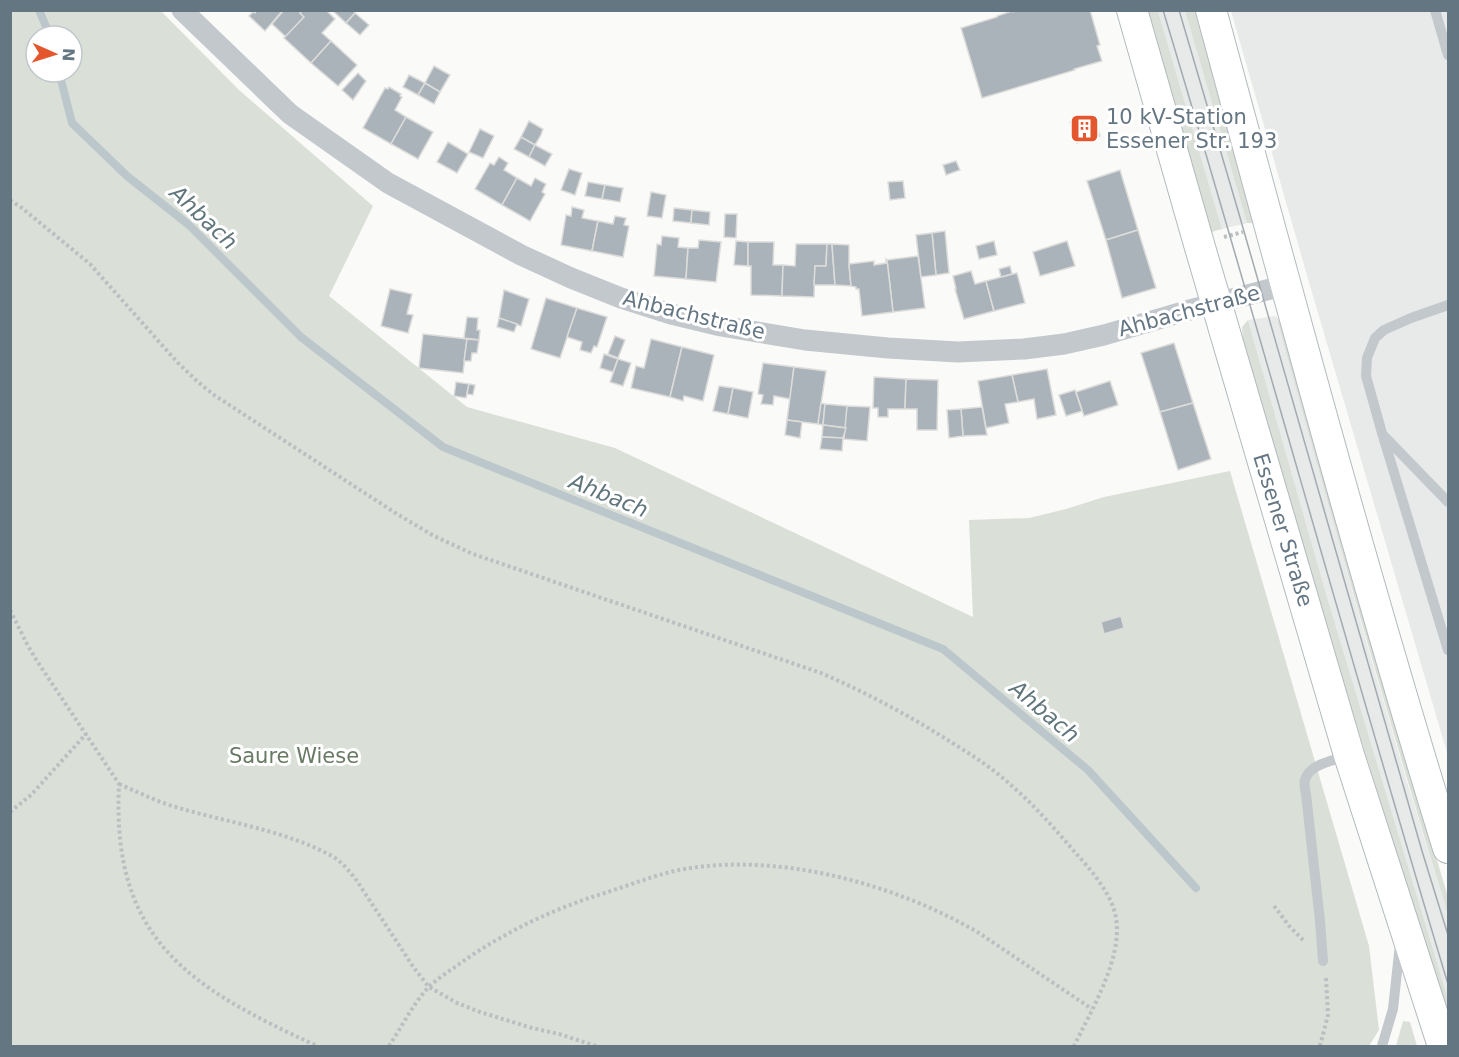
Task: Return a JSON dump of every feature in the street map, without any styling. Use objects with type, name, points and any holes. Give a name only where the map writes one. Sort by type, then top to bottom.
[{"type":"main road","name":"Essener Straße","points":[[1132,10],[1349,755],[1443,1047]]},
{"type":"main road","points":[[1211,10],[1301,342],[1409,719],[1449,848]]},
{"type":"street","name":"Ahbachstraße","points":[[182,10],[290,114],[388,183],[531,260],[621,298],[671,314],[721,326],[805,340],[958,352],[1024,349],[1064,344],[1104,335],[1286,285]]},
{"type":"lane","points":[[1435,10],[1449,55]]},
{"type":"lane","points":[[1449,305],[1384,330],[1375,338],[1367,358],[1366,376],[1449,650]]},
{"type":"lane","points":[[1382,434],[1449,502]]},
{"type":"lane","points":[[1323,961],[1305,780],[1309,771],[1349,755]]},
{"type":"lane","points":[[1382,1047],[1393,1010],[1402,918]]},
{"type":"path","points":[[10,200],[90,264],[178,363],[214,395],[397,514],[473,554],[494,562],[821,673],[861,691],[940,735],[982,762],[1013,787],[1049,822],[1090,869],[1106,891],[1116,917],[1117,939],[1113,961],[1074,1047]]},
{"type":"path","points":[[10,610],[37,661],[119,784],[167,804],[272,832],[333,857],[355,878],[429,987],[457,1003],[480,1012],[596,1047]]},
{"type":"path","points":[[10,812],[31,795],[86,734]]},
{"type":"path","points":[[119,784],[118,801],[123,860],[135,901],[155,938],[184,969],[223,998],[317,1047]]},
{"type":"path","points":[[389,1047],[429,987],[487,945],[574,903],[674,872],[721,866],[743,865],[799,869],[877,888],[935,910],[998,944],[1092,1009]]},
{"type":"shaded area","points":[[1158,11],[1185,11],[1247,223],[1222,229]]},
{"type":"shaded area","points":[[1231,11],[1448,11],[1448,756],[1311,289]]},
{"type":"shaded area","points":[[1276,316],[1365,637],[1448,915],[1448,999],[1327,597],[1248,320]]},
{"type":"green space","name":"Saure Wiese","points":[[10,11],[161,11],[239,90],[373,206],[329,296],[467,407],[615,448],[973,617],[969,520],[1029,518],[1104,497],[1230,471],[1369,946],[1379,1030],[1369,1046],[11,1046]]},
{"type":"green space","points":[[1145,11],[1158,11],[1222,229],[1208,233]]},
{"type":"green space","points":[[1185,11],[1195,11],[1255,223],[1247,223]]},
{"type":"green space","points":[[1276,316],[1284,331],[1448,897],[1448,915],[1403,766]]},
{"type":"green space","points":[[1248,320],[1327,597],[1448,999],[1448,1018],[1323,618],[1244,351],[1242,327]]},
{"type":"green space","points":[[1403,1021],[1410,1022],[1417,1046],[1396,1046]]},
{"type":"building","points":[[257,10],[283,10],[265,31],[249,16]]},
{"type":"building","points":[[284,10],[303,10],[300,13],[304,17],[286,37],[272,24]]},
{"type":"building","points":[[303,10],[326,10],[335,19],[322,33],[331,41],[311,63],[284,38],[304,17],[300,13]]},
{"type":"building","points":[[353,10],[355,13],[346,23],[333,11]]},
{"type":"building","points":[[1019,10],[1090,10],[1102,61],[982,98],[961,28]]},
{"type":"building","points":[[355,13],[369,25],[360,35],[346,23]]},
{"type":"building","points":[[331,41],[357,65],[338,86],[311,63]]},
{"type":"building","points":[[434,66],[450,75],[440,92],[425,83]]},
{"type":"building","points":[[358,73],[366,81],[353,100],[342,90]]},
{"type":"building","points":[[409,75],[425,83],[418,95],[403,87]]},
{"type":"building","points":[[425,83],[440,92],[434,104],[418,95]]},
{"type":"building","points":[[389,87],[401,94],[402,97],[395,110],[406,117],[391,144],[363,128],[385,88]]},
{"type":"building","name":"10 kV-Station Essener Str. 193","points":[[1093,115],[1100,136],[1077,143],[1070,122]]},
{"type":"building","points":[[406,117],[433,132],[418,159],[391,144]]},
{"type":"building","points":[[529,121],[543,129],[535,145],[521,137]]},
{"type":"building","points":[[480,129],[494,136],[483,158],[469,152]]},
{"type":"building","points":[[521,137],[535,145],[529,157],[514,149]]},
{"type":"building","points":[[448,142],[468,154],[457,173],[437,162]]},
{"type":"building","points":[[535,145],[552,154],[545,166],[529,157]]},
{"type":"building","points":[[499,157],[508,163],[504,170],[517,178],[502,205],[475,189],[490,163],[494,165]]},
{"type":"building","points":[[956,161],[960,170],[946,175],[943,165]]},
{"type":"building","points":[[569,169],[582,173],[575,195],[561,190]]},
{"type":"building","points":[[1120,170],[1138,230],[1106,240],[1087,181]]},
{"type":"building","points":[[517,178],[531,186],[535,178],[546,184],[542,192],[545,194],[530,221],[502,205]]},
{"type":"building","points":[[903,181],[905,198],[890,200],[888,182]]},
{"type":"building","points":[[588,182],[605,185],[602,199],[585,196]]},
{"type":"building","points":[[605,185],[623,188],[620,202],[602,199]]},
{"type":"building","points":[[651,192],[666,195],[662,218],[647,216]]},
{"type":"building","points":[[572,207],[584,210],[582,218],[598,221],[592,251],[561,245],[566,215],[571,216]]},
{"type":"building","points":[[674,208],[692,210],[691,223],[673,221]]},
{"type":"building","points":[[692,210],[710,212],[709,225],[691,223]]},
{"type":"building","points":[[725,214],[737,214],[736,238],[724,237]]},
{"type":"building","points":[[615,216],[626,218],[624,225],[629,226],[623,257],[592,251],[598,221],[613,224]]},
{"type":"building","points":[[1138,230],[1156,288],[1122,298],[1106,240]]},
{"type":"building","points":[[945,231],[949,273],[936,275],[932,233]]},
{"type":"building","points":[[932,233],[936,275],[921,277],[916,235]]},
{"type":"building","points":[[662,236],[679,238],[678,247],[688,248],[686,279],[654,276],[657,244],[661,245]]},
{"type":"building","points":[[699,240],[721,242],[716,282],[686,279],[688,248],[698,248]]},
{"type":"building","points":[[736,241],[748,242],[748,266],[734,265]]},
{"type":"building","points":[[994,241],[997,255],[979,259],[976,246]]},
{"type":"building","points":[[1067,241],[1075,266],[1040,276],[1033,252]]},
{"type":"building","points":[[748,242],[774,242],[773,265],[783,265],[782,296],[751,295]]},
{"type":"building","points":[[796,244],[827,244],[826,266],[815,266],[814,297],[782,296],[783,265],[795,266]]},
{"type":"building","points":[[827,244],[832,244],[835,285],[814,285],[815,266],[826,266]]},
{"type":"building","points":[[832,244],[849,245],[851,286],[835,285]]},
{"type":"building","points":[[918,256],[925,308],[893,312],[887,260]]},
{"type":"building","points":[[886,259],[893,312],[862,316],[859,289],[851,286],[849,264],[874,261],[874,265],[886,263]]},
{"type":"building","points":[[1010,266],[1012,274],[1001,277],[999,269]]},
{"type":"building","points":[[971,271],[975,284],[986,281],[994,311],[964,319],[953,276]]},
{"type":"building","points":[[1017,273],[1025,303],[994,311],[986,281]]},
{"type":"building","points":[[390,289],[412,294],[407,314],[413,315],[408,333],[381,326]]},
{"type":"building","points":[[504,290],[529,299],[521,326],[499,318]]},
{"type":"building","points":[[546,298],[577,308],[560,358],[531,349]]},
{"type":"building","points":[[577,308],[607,317],[597,347],[594,346],[591,353],[580,350],[582,342],[567,337]]},
{"type":"building","points":[[467,317],[478,318],[479,340],[464,338]]},
{"type":"building","points":[[499,318],[517,324],[514,332],[497,327]]},
{"type":"building","points":[[423,334],[467,339],[463,373],[419,368]]},
{"type":"building","points":[[615,336],[625,340],[618,358],[608,354]]},
{"type":"building","points":[[467,339],[479,340],[477,353],[472,353],[471,361],[464,361]]},
{"type":"building","points":[[651,339],[682,347],[670,397],[631,388],[636,366],[644,368]]},
{"type":"building","points":[[1174,343],[1193,403],[1160,412],[1141,353]]},
{"type":"building","points":[[682,347],[714,355],[703,401],[684,396],[683,401],[670,397]]},
{"type":"building","points":[[604,354],[618,359],[613,372],[600,368]]},
{"type":"building","points":[[618,359],[631,363],[623,386],[610,382]]},
{"type":"building","points":[[763,363],[794,367],[790,399],[774,396],[773,405],[761,404],[763,395],[758,394]]},
{"type":"building","points":[[794,367],[826,371],[818,424],[787,420]]},
{"type":"building","points":[[1047,369],[1056,415],[1037,419],[1034,399],[1018,402],[1012,375]]},
{"type":"building","points":[[1012,375],[1018,402],[1005,404],[1009,423],[986,428],[978,381]]},
{"type":"building","points":[[874,377],[906,379],[905,409],[888,409],[888,417],[878,417],[878,408],[873,408]]},
{"type":"building","points":[[906,379],[938,380],[937,430],[917,430],[917,409],[905,409]]},
{"type":"building","points":[[1110,381],[1118,405],[1084,416],[1076,392]]},
{"type":"building","points":[[456,382],[469,384],[466,398],[454,396]]},
{"type":"building","points":[[469,384],[475,385],[473,395],[467,394]]},
{"type":"building","points":[[719,386],[733,388],[728,414],[713,411]]},
{"type":"building","points":[[733,388],[753,392],[748,418],[728,414]]},
{"type":"building","points":[[1075,390],[1082,411],[1066,416],[1059,395]]},
{"type":"building","points":[[821,403],[825,404],[823,425],[818,424]]},
{"type":"building","points":[[1193,403],[1211,459],[1178,470],[1160,412]]},
{"type":"building","points":[[825,404],[847,406],[846,428],[823,425]]},
{"type":"building","points":[[847,406],[870,407],[867,441],[844,439]]},
{"type":"building","points":[[982,407],[987,435],[963,436],[961,409]]},
{"type":"building","points":[[961,409],[963,436],[949,438],[947,410]]},
{"type":"building","points":[[787,420],[802,422],[800,438],[785,435]]},
{"type":"building","points":[[823,425],[846,428],[843,438],[822,437]]},
{"type":"building","points":[[822,437],[843,438],[842,451],[820,449]]},
{"type":"building","points":[[1121,616],[1124,628],[1104,634],[1101,622]]},
{"type":"waterway","name":"Ahbach","points":[[39,10],[45,24]]},
{"type":"waterway","name":"Ahbach","points":[[62,84],[72,123],[127,176],[189,225],[301,337],[443,447],[943,649],[1088,770],[1196,888]]},
{"type":"tram line","points":[[1163,10],[1448,984]]},
{"type":"tram line","points":[[1179,10],[1448,935]]},
{"type":"place","name":"10 kV-Station Essener Str. 193","points":[[1085,129]]}]
